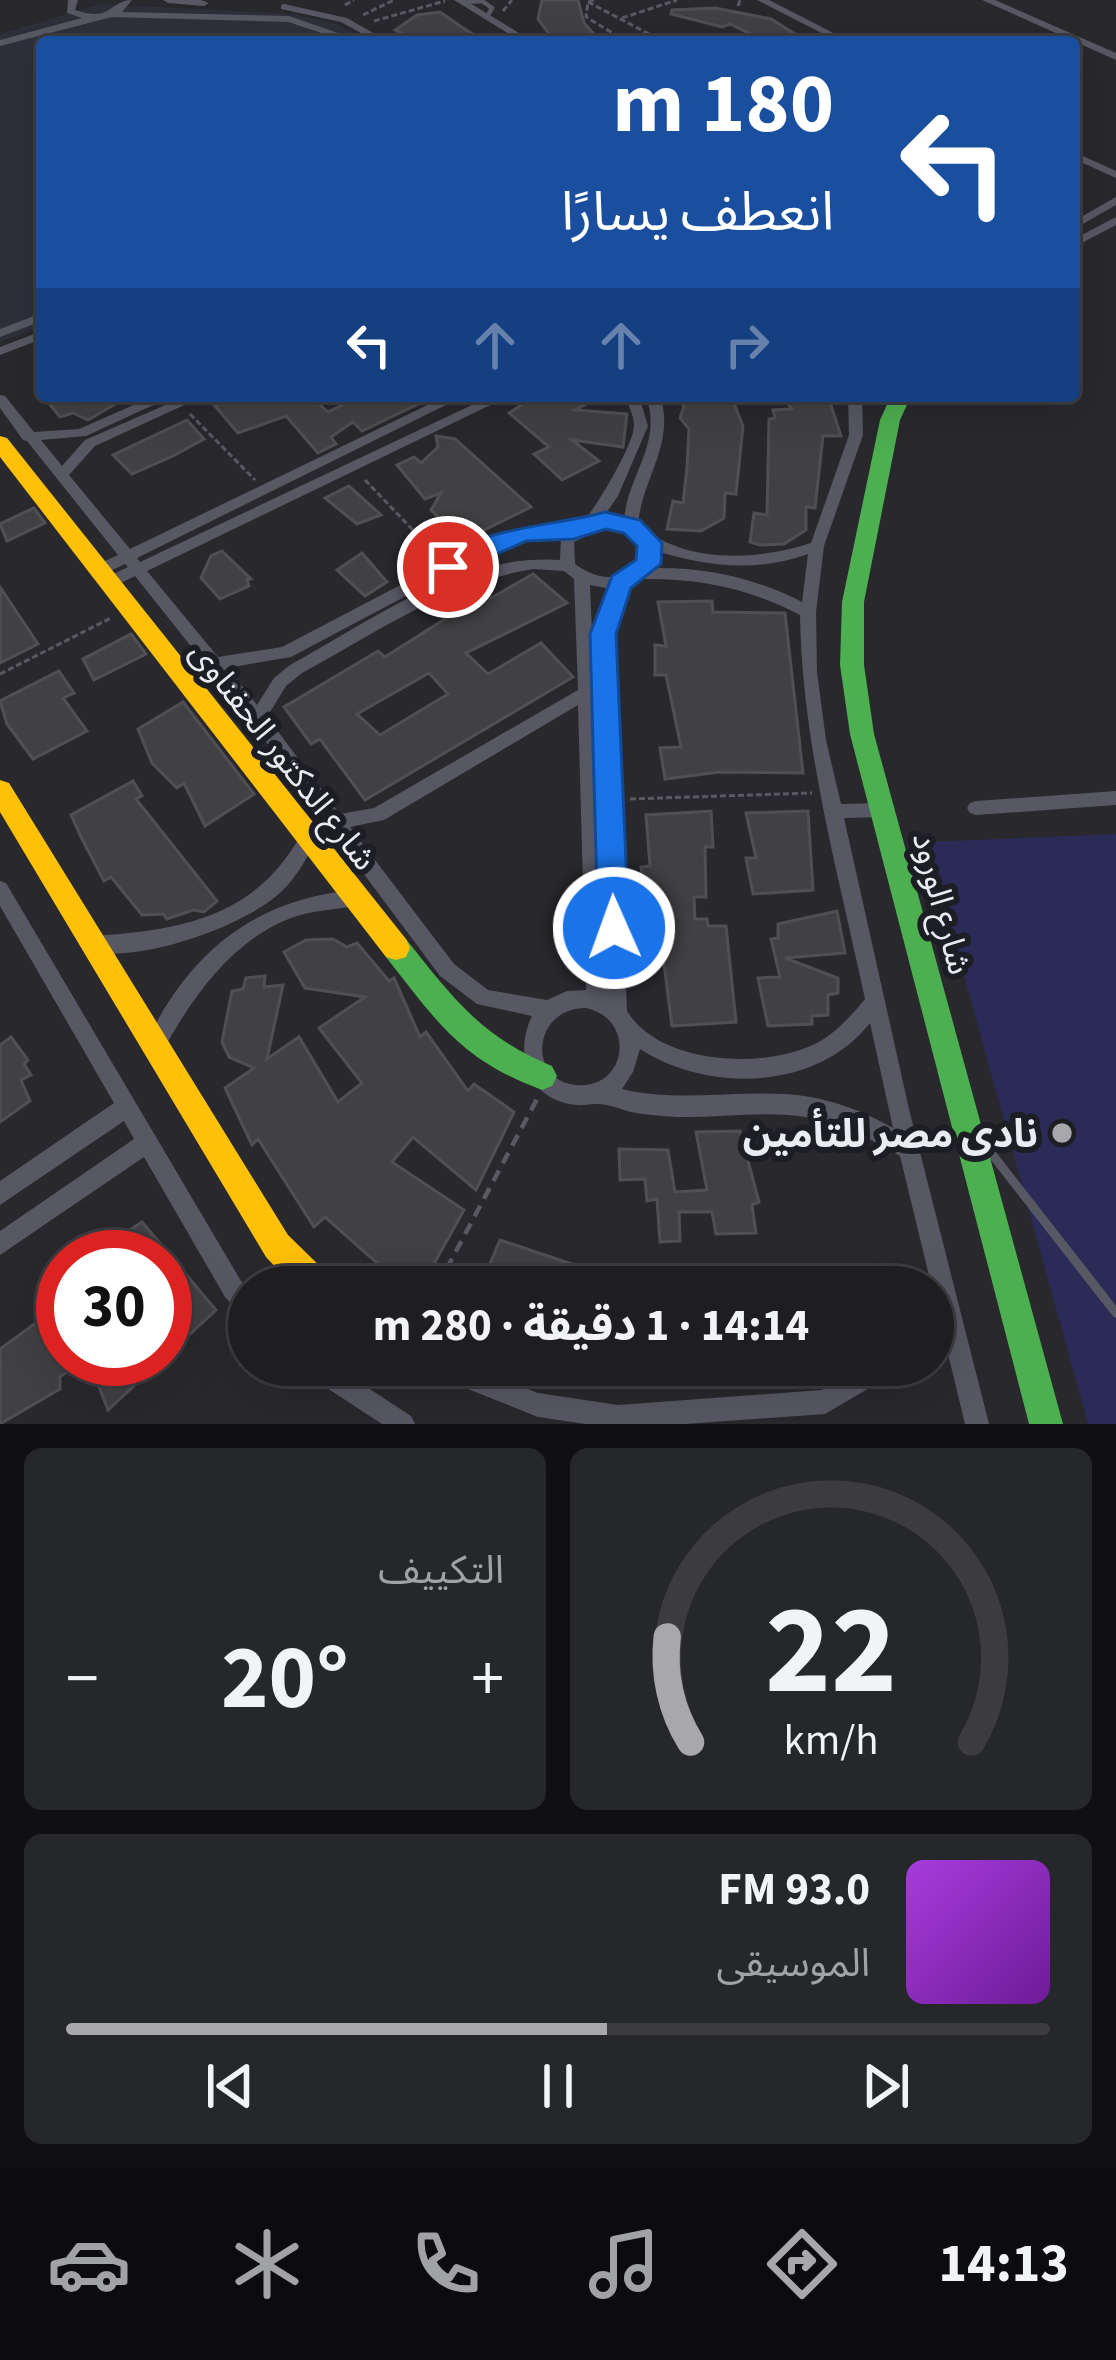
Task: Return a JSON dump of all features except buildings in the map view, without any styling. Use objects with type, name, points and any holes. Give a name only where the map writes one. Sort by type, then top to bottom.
[{"type":"street","points":[[111,14],[127,0]]},
{"type":"street","points":[[168,0],[326,14],[372,36]]},
{"type":"street","points":[[446,0],[505,36]]},
{"type":"street","points":[[762,0],[835,36]]},
{"type":"street","points":[[987,0],[1068,36]]},
{"type":"street","points":[[1011,0],[1116,46]]},
{"type":"street","points":[[0,32],[39,21],[71,1],[76,15],[94,17]]},
{"type":"street","points":[[460,1],[519,36]]},
{"type":"street","points":[[742,2],[817,36]]},
{"type":"street","points":[[0,43],[111,14],[290,19],[341,36]]},
{"type":"street","points":[[1080,41],[1116,57]]},
{"type":"street","points":[[1080,161],[1116,179],[1103,190],[1110,203],[1080,222]]},
{"type":"street","points":[[1080,241],[1116,220]]},
{"type":"street","points":[[0,333],[36,319]]},
{"type":"street","points":[[3,351],[36,337]]},
{"type":"street","name":"شارع الدكتور الحفناوى","points":[[0,399],[129,564],[246,702],[458,980],[500,1004],[549,1010]]},
{"type":"street","points":[[28,436],[81,433],[167,402]]},
{"type":"street","points":[[60,476],[90,443],[169,402]]},
{"type":"street","points":[[129,564],[264,490],[445,402]]},
{"type":"street","points":[[104,576],[489,402]]},
{"type":"street","points":[[215,664],[285,653],[523,533],[574,531],[591,523],[611,496],[641,426],[634,402]]},
{"type":"street","points":[[631,526],[633,499],[661,430],[654,402]]},
{"type":"street","points":[[855,402],[856,435],[817,546],[808,612],[814,718],[933,1266]]},
{"type":"street","name":"شارع الورود","points":[[898,402],[890,420],[853,602],[851,665],[862,734],[1046,1424]]},
{"type":"street","name":"شارع الدكتور الحفناوى","points":[[0,443],[214,720],[477,1046],[502,1064],[544,1079]]},
{"type":"street","points":[[591,523],[631,526],[650,543],[683,555],[755,562],[817,546]]},
{"type":"street","points":[[574,531],[563,548],[587,606],[584,694],[596,1001]]},
{"type":"street","points":[[641,574],[652,554],[650,543]]},
{"type":"street","points":[[258,718],[280,682],[296,669],[484,570],[525,561],[621,583],[641,574],[713,575],[748,583],[808,612]]},
{"type":"street","points":[[596,1093],[616,1082],[628,1064],[603,634],[621,583]]},
{"type":"street","points":[[334,823],[378,815],[584,694]]},
{"type":"street","points":[[214,720],[246,702]]},
{"type":"street","points":[[2,796],[277,1246],[297,1266]]},
{"type":"street","points":[[976,808],[1116,798]]},
{"type":"street","points":[[834,802],[884,810]]},
{"type":"street","points":[[94,945],[138,944],[226,917],[297,867],[308,838]]},
{"type":"street","points":[[0,890],[228,1281]]},
{"type":"street","points":[[155,1046],[176,1003],[206,966],[241,935],[281,913],[324,898],[355,898]]},
{"type":"street","points":[[876,1000],[840,1043],[788,1066],[695,1065],[658,1052],[596,1001],[571,1000],[549,1010],[532,1041],[544,1079],[569,1093],[667,1106],[815,1104],[863,1120],[909,1148]]},
{"type":"street","points":[[0,1194],[126,1108]]},
{"type":"street","points":[[0,1244],[146,1143]]},
{"type":"street","points":[[954,1342],[977,1424]]},
{"type":"street","points":[[344,1386],[403,1424]]},
{"type":"street","points":[[490,1386],[538,1405],[618,1417],[825,1402],[852,1386]]},
{"type":"lane","points":[[967,1121],[1116,1313]]},
{"type":"path","points":[[338,9],[354,0]]},
{"type":"path","points":[[362,16],[394,0]]},
{"type":"path","points":[[379,23],[446,0]]},
{"type":"path","points":[[588,2],[594,0]]},
{"type":"path","points":[[620,19],[677,0]]},
{"type":"path","points":[[588,2],[650,35]]},
{"type":"path","points":[[588,2],[586,16],[601,30],[695,36]]},
{"type":"path","points":[[682,34],[686,36]]},
{"type":"path","points":[[175,402],[264,490]]},
{"type":"path","points":[[351,466],[448,567]]},
{"type":"path","points":[[0,674],[129,609]]},
{"type":"path","points":[[609,799],[834,802]]},
{"type":"path","points":[[448,1266],[544,1079]]},
{"type":"shaded area","points":[[101,4],[294,14],[336,24],[361,36],[36,36],[36,328],[0,342],[0,34]]},
{"type":"shaded area","name":"نادى مصر للتأمين","points":[[1116,834],[1116,1424],[1088,1424],[927,842]]},
{"type":"traffic: fast","points":[[898,402],[890,420],[853,602],[852,665],[862,734],[1046,1424]]},
{"type":"traffic: fast","points":[[396,948],[476,1041],[516,1067],[542,1076]]},
{"type":"traffic: slow","points":[[0,443],[396,948]]},
{"type":"traffic: slow","points":[[0,790],[277,1246],[297,1266]]},
{"type":"place","name":"نادى مصر للتأمين","points":[[1062,1133]]},
{"type":"route","points":[[448,567],[499,540],[548,530],[574,531],[605,520],[631,526],[650,543],[649,564],[641,574],[621,583],[609,605],[603,634],[614,928]]}]
